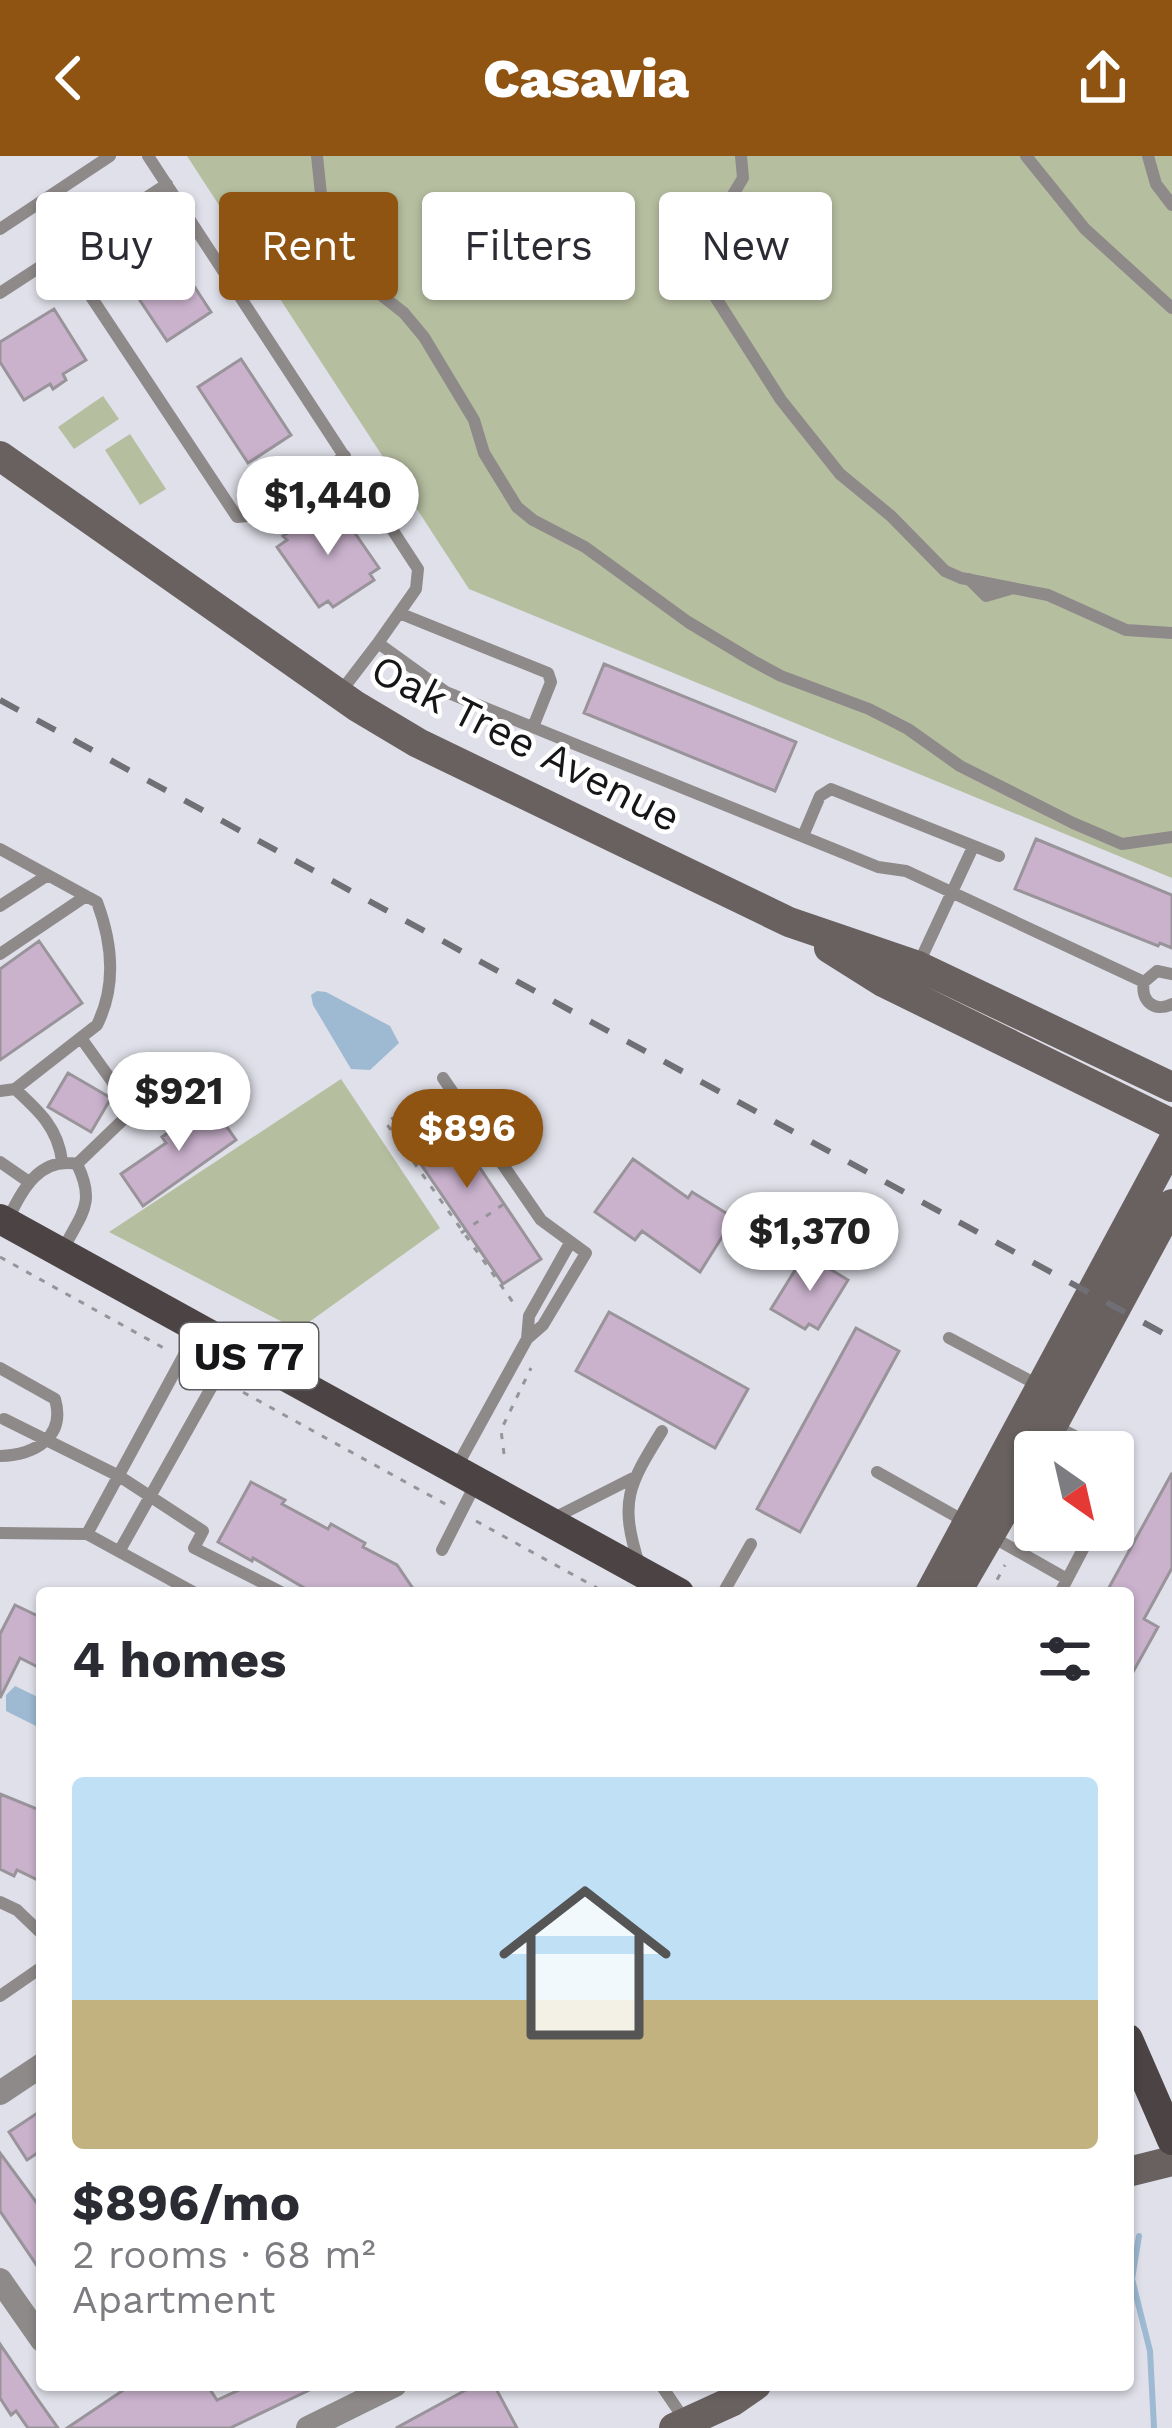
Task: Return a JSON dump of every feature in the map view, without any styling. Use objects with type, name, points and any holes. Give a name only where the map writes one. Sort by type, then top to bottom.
[{"type":"main road","name":"US 77","points":[[3,1221],[669,1587]]},
{"type":"main road","points":[[1134,2053],[1172,2140]]},
{"type":"street","name":"Oak Tree Avenue","points":[[0,456],[339,694],[418,743],[789,922],[883,982],[988,1016],[1172,1087]]},
{"type":"street","name":"Oak Tree Avenue","points":[[789,922],[918,966],[988,1016],[1172,1124]]},
{"type":"street","points":[[958,1587],[978,1529],[1041,1387],[1172,1143]]},
{"type":"street","points":[[1050,1431],[1172,1204]]},
{"type":"street","points":[[934,1587],[1014,1482]]},
{"type":"street","points":[[0,2093],[36,2069]]},
{"type":"street","points":[[1134,2170],[1172,2161]]},
{"type":"street","points":[[0,2280],[36,2331]]},
{"type":"street","points":[[308,2428],[383,2391]]},
{"type":"street","points":[[681,2425],[745,2391]]},
{"type":"lane","points":[[0,229],[110,156]]},
{"type":"lane","points":[[148,156],[418,569],[419,583],[339,694]]},
{"type":"lane","points":[[317,156],[324,223],[334,243],[366,283],[404,313],[424,337],[474,420],[484,453],[517,506],[533,520],[585,547],[688,622],[753,661],[869,709],[961,766],[1073,824],[1122,844],[1172,837]]},
{"type":"lane","points":[[742,156],[743,178],[710,242],[714,295],[781,400],[840,474],[891,516],[945,571],[1048,595],[1126,630],[1172,633]]},
{"type":"lane","points":[[1026,156],[1085,229],[1172,308]]},
{"type":"lane","points":[[1148,156],[1156,184],[1172,205]]},
{"type":"lane","points":[[155,192],[167,184]]},
{"type":"lane","points":[[0,293],[36,270]]},
{"type":"lane","points":[[93,300],[237,517],[258,514],[345,456]]},
{"type":"lane","points":[[399,613],[548,673],[551,682],[533,727]]},
{"type":"lane","points":[[378,643],[446,692],[878,867],[906,872],[1144,982]]},
{"type":"lane","points":[[803,836],[820,796],[831,789],[999,856]]},
{"type":"lane","points":[[918,966],[973,847]]},
{"type":"lane","points":[[0,849],[92,899],[111,937],[110,981],[97,1025],[7,1090],[53,1127],[62,1161]]},
{"type":"lane","points":[[0,906],[47,875]]},
{"type":"lane","points":[[0,955],[92,899]]},
{"type":"lane","points":[[1172,974],[1157,971],[1144,982],[1143,994],[1150,1005],[1172,1004]]},
{"type":"lane","points":[[77,1164],[128,1115],[129,1105],[81,1038]]},
{"type":"lane","points":[[440,1083],[541,1220],[586,1253],[543,1325],[527,1339]]},
{"type":"lane","points":[[3,1221],[38,1172],[62,1161],[77,1164]]},
{"type":"lane","points":[[0,1162],[29,1183]]},
{"type":"lane","points":[[62,1253],[89,1199],[77,1164]]},
{"type":"lane","points":[[442,1550],[461,1512],[467,1474],[527,1339],[529,1316],[570,1243]]},
{"type":"lane","points":[[88,1534],[199,1328]]},
{"type":"lane","points":[[949,1338],[1041,1387]]},
{"type":"lane","points":[[120,1550],[234,1347]]},
{"type":"lane","points":[[0,1368],[55,1399],[59,1415],[49,1441],[23,1456],[0,1456]]},
{"type":"lane","points":[[4,1419],[119,1476],[203,1531],[194,1548],[271,1587]]},
{"type":"lane","points":[[641,1571],[626,1522],[633,1478],[662,1431]]},
{"type":"lane","points":[[877,1472],[1066,1579]]},
{"type":"lane","points":[[549,1520],[633,1478]]},
{"type":"lane","points":[[0,1533],[88,1534],[185,1587]]},
{"type":"lane","points":[[727,1587],[752,1544]]},
{"type":"lane","points":[[1063,1587],[1081,1551]]},
{"type":"lane","points":[[0,1902],[36,1928]]},
{"type":"lane","points":[[0,1996],[36,1971]]},
{"type":"lane","points":[[665,2391],[681,2425]]},
{"type":"path","points":[[440,1083],[386,1123],[511,1304],[529,1316]]},
{"type":"path","points":[[461,1233],[513,1198]]},
{"type":"path","points":[[0,1257],[182,1359]]},
{"type":"path","points":[[504,1454],[501,1430],[533,1363]]},
{"type":"path","points":[[217,1378],[594,1587]]},
{"type":"green space","points":[[187,156],[1172,156],[1172,878],[469,589],[281,300],[398,300],[398,192],[219,192],[219,205]]},
{"type":"green space","points":[[103,396],[119,419],[74,449],[58,427]]},
{"type":"green space","points":[[130,434],[166,489],[140,505],[105,450]]},
{"type":"green space","points":[[341,1079],[440,1228],[298,1330],[109,1232]]},
{"type":"water","points":[[317,991],[390,1026],[399,1043],[370,1070],[351,1069],[313,1005],[311,995]]},
{"type":"water","points":[[15,1686],[36,1696],[36,1726],[6,1711],[6,1695]]},
{"type":"building","points":[[195,288],[211,312],[167,341],[140,300],[195,300]]},
{"type":"building","points":[[54,309],[86,360],[63,374],[66,380],[53,389],[50,384],[24,400],[0,362],[0,342]]},
{"type":"building","points":[[241,359],[291,435],[248,463],[198,387]]},
{"type":"building","points":[[326,507],[332,515],[339,510],[379,568],[370,574],[374,580],[333,607],[328,601],[319,607],[277,547],[287,540],[283,536]]},
{"type":"building","points":[[604,664],[796,742],[775,791],[584,713]]},
{"type":"building","points":[[1036,839],[1172,895],[1172,948],[1015,889]]},
{"type":"building","points":[[39,941],[82,1003],[0,1060],[0,969]]},
{"type":"building","points":[[68,1073],[111,1098],[91,1132],[48,1107]]},
{"type":"building","points":[[433,1098],[541,1259],[503,1284],[394,1125]]},
{"type":"building","points":[[210,1103],[236,1140],[143,1206],[121,1174],[166,1143],[162,1137]]},
{"type":"building","points":[[633,1159],[688,1198],[692,1192],[734,1218],[700,1272],[642,1231],[635,1240],[595,1212]]},
{"type":"building","points":[[805,1254],[848,1280],[818,1329],[809,1324],[805,1329],[771,1309]]},
{"type":"building","points":[[609,1312],[748,1389],[715,1448],[576,1371]]},
{"type":"building","points":[[856,1328],[899,1351],[800,1532],[757,1509]]},
{"type":"building","points":[[1172,1473],[1172,1568],[1144,1619],[1158,1627],[1134,1670],[1134,1587],[1109,1587],[1129,1551],[1134,1551],[1134,1542]]},
{"type":"building","points":[[251,1482],[328,1529],[331,1524],[365,1543],[363,1547],[397,1565],[412,1587],[303,1587],[218,1542]]},
{"type":"building","points":[[15,1605],[36,1615],[36,1666],[20,1658],[0,1698],[0,1634]]},
{"type":"building","points":[[0,1794],[36,1809],[36,1879],[17,1870],[14,1876],[0,1869]]},
{"type":"building","points":[[36,2114],[36,2154],[27,2160],[9,2132]]},
{"type":"building","points":[[0,2153],[36,2202],[36,2264],[0,2211]]},
{"type":"building","points":[[0,2344],[58,2428],[28,2428],[16,2411],[11,2415],[0,2398]]},
{"type":"building","points":[[122,2391],[211,2391],[217,2400],[237,2391],[307,2391],[230,2428],[67,2428]]},
{"type":"building","points":[[464,2391],[497,2391],[517,2428],[396,2428]]},
{"type":"waterway","points":[[1134,2267],[1139,2236]]},
{"type":"waterway","points":[[1134,2287],[1150,2351],[1154,2428]]},
{"type":"railway","points":[[0,700],[1172,1338]]}]
